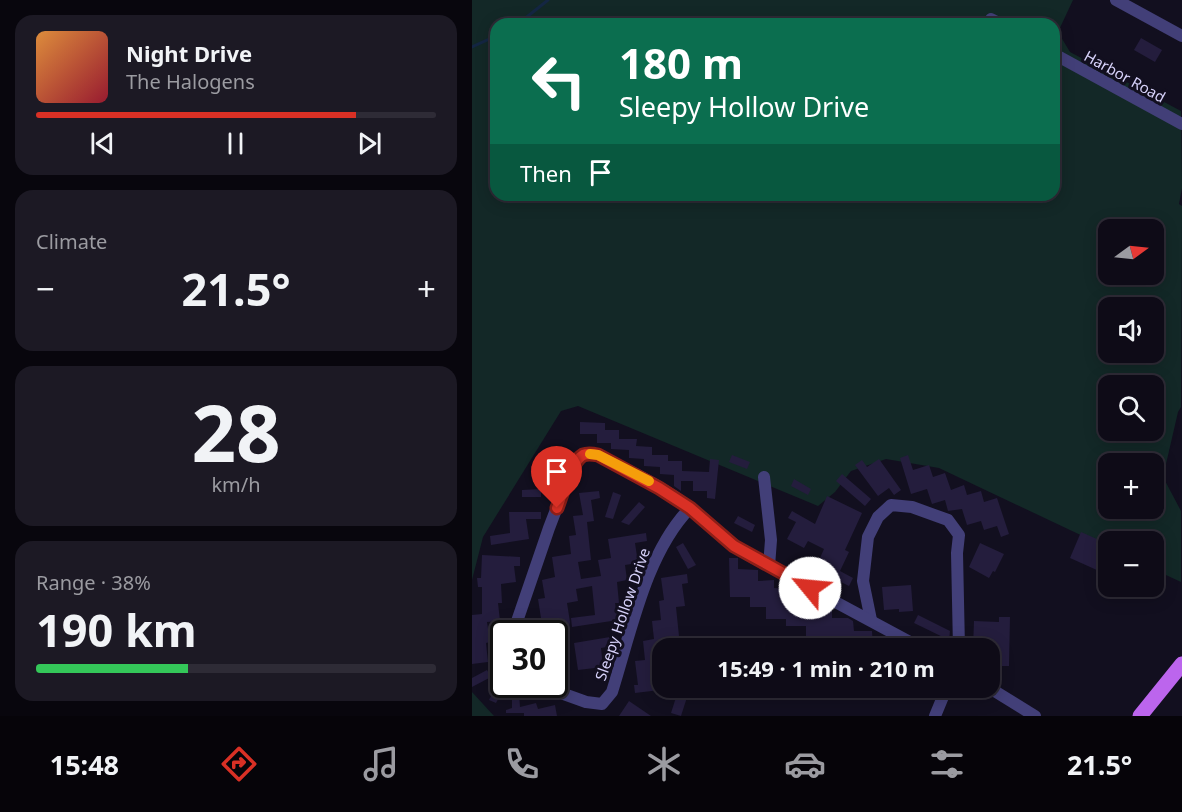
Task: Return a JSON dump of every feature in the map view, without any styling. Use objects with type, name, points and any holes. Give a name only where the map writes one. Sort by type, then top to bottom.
[{"type":"main road","points":[[1140,716],[1182,664]]},
{"type":"street","points":[[1116,0],[1182,36]]},
{"type":"street","name":"Harbor Road","points":[[1060,57],[1182,124]]},
{"type":"street","points":[[517,620],[572,468],[583,456],[590,454],[598,455],[651,483],[690,508],[734,546],[903,638]]},
{"type":"street","points":[[764,477],[771,540],[769,566]]},
{"type":"street","points":[[871,620],[863,581],[868,537],[878,517],[891,505],[912,507],[948,520],[958,535],[960,638]]},
{"type":"street","name":"Sleepy Hollow Drive","points":[[568,696],[586,702],[602,704],[612,692],[651,568],[663,542],[676,522],[690,508]]},
{"type":"street","points":[[1000,694],[1035,716]]},
{"type":"street","points":[[935,716],[942,698]]},
{"type":"green space","points":[[472,0],[1073,0],[1060,28],[1060,18],[490,18],[490,201],[1060,201],[1060,35],[1070,52],[1181,111],[1182,188],[1179,204],[1182,206],[1181,407],[1164,473],[1164,453],[1098,453],[1098,519],[1164,519],[1164,479],[1181,511],[1181,582],[1164,574],[1164,531],[1098,531],[1098,543],[939,468],[886,459],[851,471],[835,492],[818,506],[578,406],[561,411],[483,537],[472,580]]},
{"type":"green space","points":[[472,692],[494,716],[472,716]]},
{"type":"building","points":[[1141,38],[1162,50],[1155,62],[1134,50]]},
{"type":"building","points":[[580,422],[605,423],[605,430],[619,430],[619,439],[637,439],[636,446],[652,447],[652,455],[668,455],[668,461],[682,461],[682,471],[709,472],[710,459],[719,460],[715,499],[707,498],[707,491],[693,491],[693,481],[681,481],[681,491],[674,486],[674,475],[660,474],[660,467],[644,466],[644,459],[629,458],[629,450],[611,449],[611,443],[597,443],[597,434],[580,434]]},
{"type":"building","points":[[732,455],[750,462],[747,469],[729,462]]},
{"type":"building","points":[[908,455],[913,470],[929,465],[933,477],[945,473],[951,490],[964,485],[967,495],[981,491],[984,502],[997,498],[1009,534],[1001,537],[997,526],[984,530],[981,521],[967,525],[962,509],[948,511],[945,500],[932,504],[927,489],[911,494],[900,458]]},
{"type":"building","points":[[879,459],[901,490],[894,495],[889,488],[878,496],[855,465],[862,460],[867,467]]},
{"type":"building","points":[[531,466],[550,466],[550,473],[531,474]]},
{"type":"building","points":[[842,474],[871,499],[865,506],[836,481]]},
{"type":"building","points":[[794,479],[811,489],[808,495],[791,486]]},
{"type":"building","points":[[541,489],[541,497],[522,497],[522,490]]},
{"type":"building","points":[[599,491],[600,498],[591,500],[594,521],[587,522],[591,560],[578,562],[581,579],[601,576],[598,560],[611,558],[608,539],[646,533],[647,541],[635,543],[638,563],[625,565],[627,580],[617,582],[619,603],[615,603],[618,620],[572,627],[571,618],[595,615],[592,586],[576,589],[578,601],[567,603],[570,622],[568,634],[568,620],[531,620],[541,618],[538,599],[545,598],[542,580],[555,577],[552,557],[571,554],[569,536],[576,535],[573,516],[583,515],[579,493]]},
{"type":"building","points":[[613,492],[621,495],[613,519],[605,517]]},
{"type":"building","points":[[827,496],[862,513],[845,550],[849,552],[840,571],[853,578],[849,586],[815,569],[824,549],[808,541],[804,548],[787,539],[796,522],[788,518],[792,511],[815,524]]},
{"type":"building","points":[[639,502],[645,507],[629,525],[621,522]]},
{"type":"building","points":[[509,512],[541,512],[541,519],[526,519],[529,539],[491,545],[490,536],[510,533]]},
{"type":"building","points":[[738,516],[755,525],[752,532],[734,523]]},
{"type":"building","points":[[1081,532],[1098,540],[1098,571],[1070,558]]},
{"type":"building","points":[[683,543],[696,565],[688,569],[676,547]]},
{"type":"building","points":[[980,543],[1004,554],[995,572],[993,571],[989,578],[969,567]]},
{"type":"building","points":[[482,555],[520,557],[520,566],[514,566],[516,582],[501,584],[502,603],[498,603],[500,620],[487,622],[490,642],[486,643],[488,662],[472,664],[472,615],[482,614],[482,587],[478,587],[477,578],[481,578]]},
{"type":"building","points":[[729,558],[738,558],[738,569],[758,570],[758,581],[774,580],[774,588],[794,589],[794,600],[814,600],[814,611],[832,611],[832,618],[848,618],[853,621],[854,631],[872,631],[872,638],[806,638],[806,626],[786,626],[786,619],[766,619],[766,607],[750,607],[750,597],[730,597]]},
{"type":"building","points":[[687,574],[688,583],[682,584],[685,606],[676,607],[679,636],[681,638],[654,638],[652,621],[661,620],[659,601],[664,600],[661,578]]},
{"type":"building","points":[[911,585],[913,611],[884,610],[882,587]]},
{"type":"building","points":[[918,615],[950,631],[949,638],[945,638],[914,623]]},
{"type":"building","points":[[999,617],[1010,617],[1009,666],[1000,666],[1000,638],[973,638],[974,621],[999,622]]},
{"type":"building","points":[[610,637],[612,646],[601,648],[603,667],[578,670],[574,643]]},
{"type":"building","points":[[652,639],[652,691],[635,693],[634,685],[638,685],[635,661],[645,660],[643,641]]},
{"type":"building","points":[[487,670],[490,675],[490,678],[472,687],[472,678]]},
{"type":"building","points":[[490,698],[499,698],[496,703],[489,700]]},
{"type":"building","points":[[512,698],[519,698],[520,707],[536,703],[538,709],[555,705],[557,716],[524,716],[524,713],[506,713],[506,710],[512,708]]},
{"type":"building","points":[[676,698],[687,698],[681,716],[671,713]]},
{"type":"building","points":[[629,701],[651,716],[619,716]]},
{"type":"waterway","points":[[526,18],[548,0]]},
{"type":"waterway","points":[[472,47],[490,39]]},
{"type":"slow traffic","points":[[590,454],[598,455],[649,481]]},
{"type":"route","points":[[557,508],[572,468],[578,459],[590,454],[598,455],[634,473],[690,508],[734,546],[748,555],[810,588]]}]
